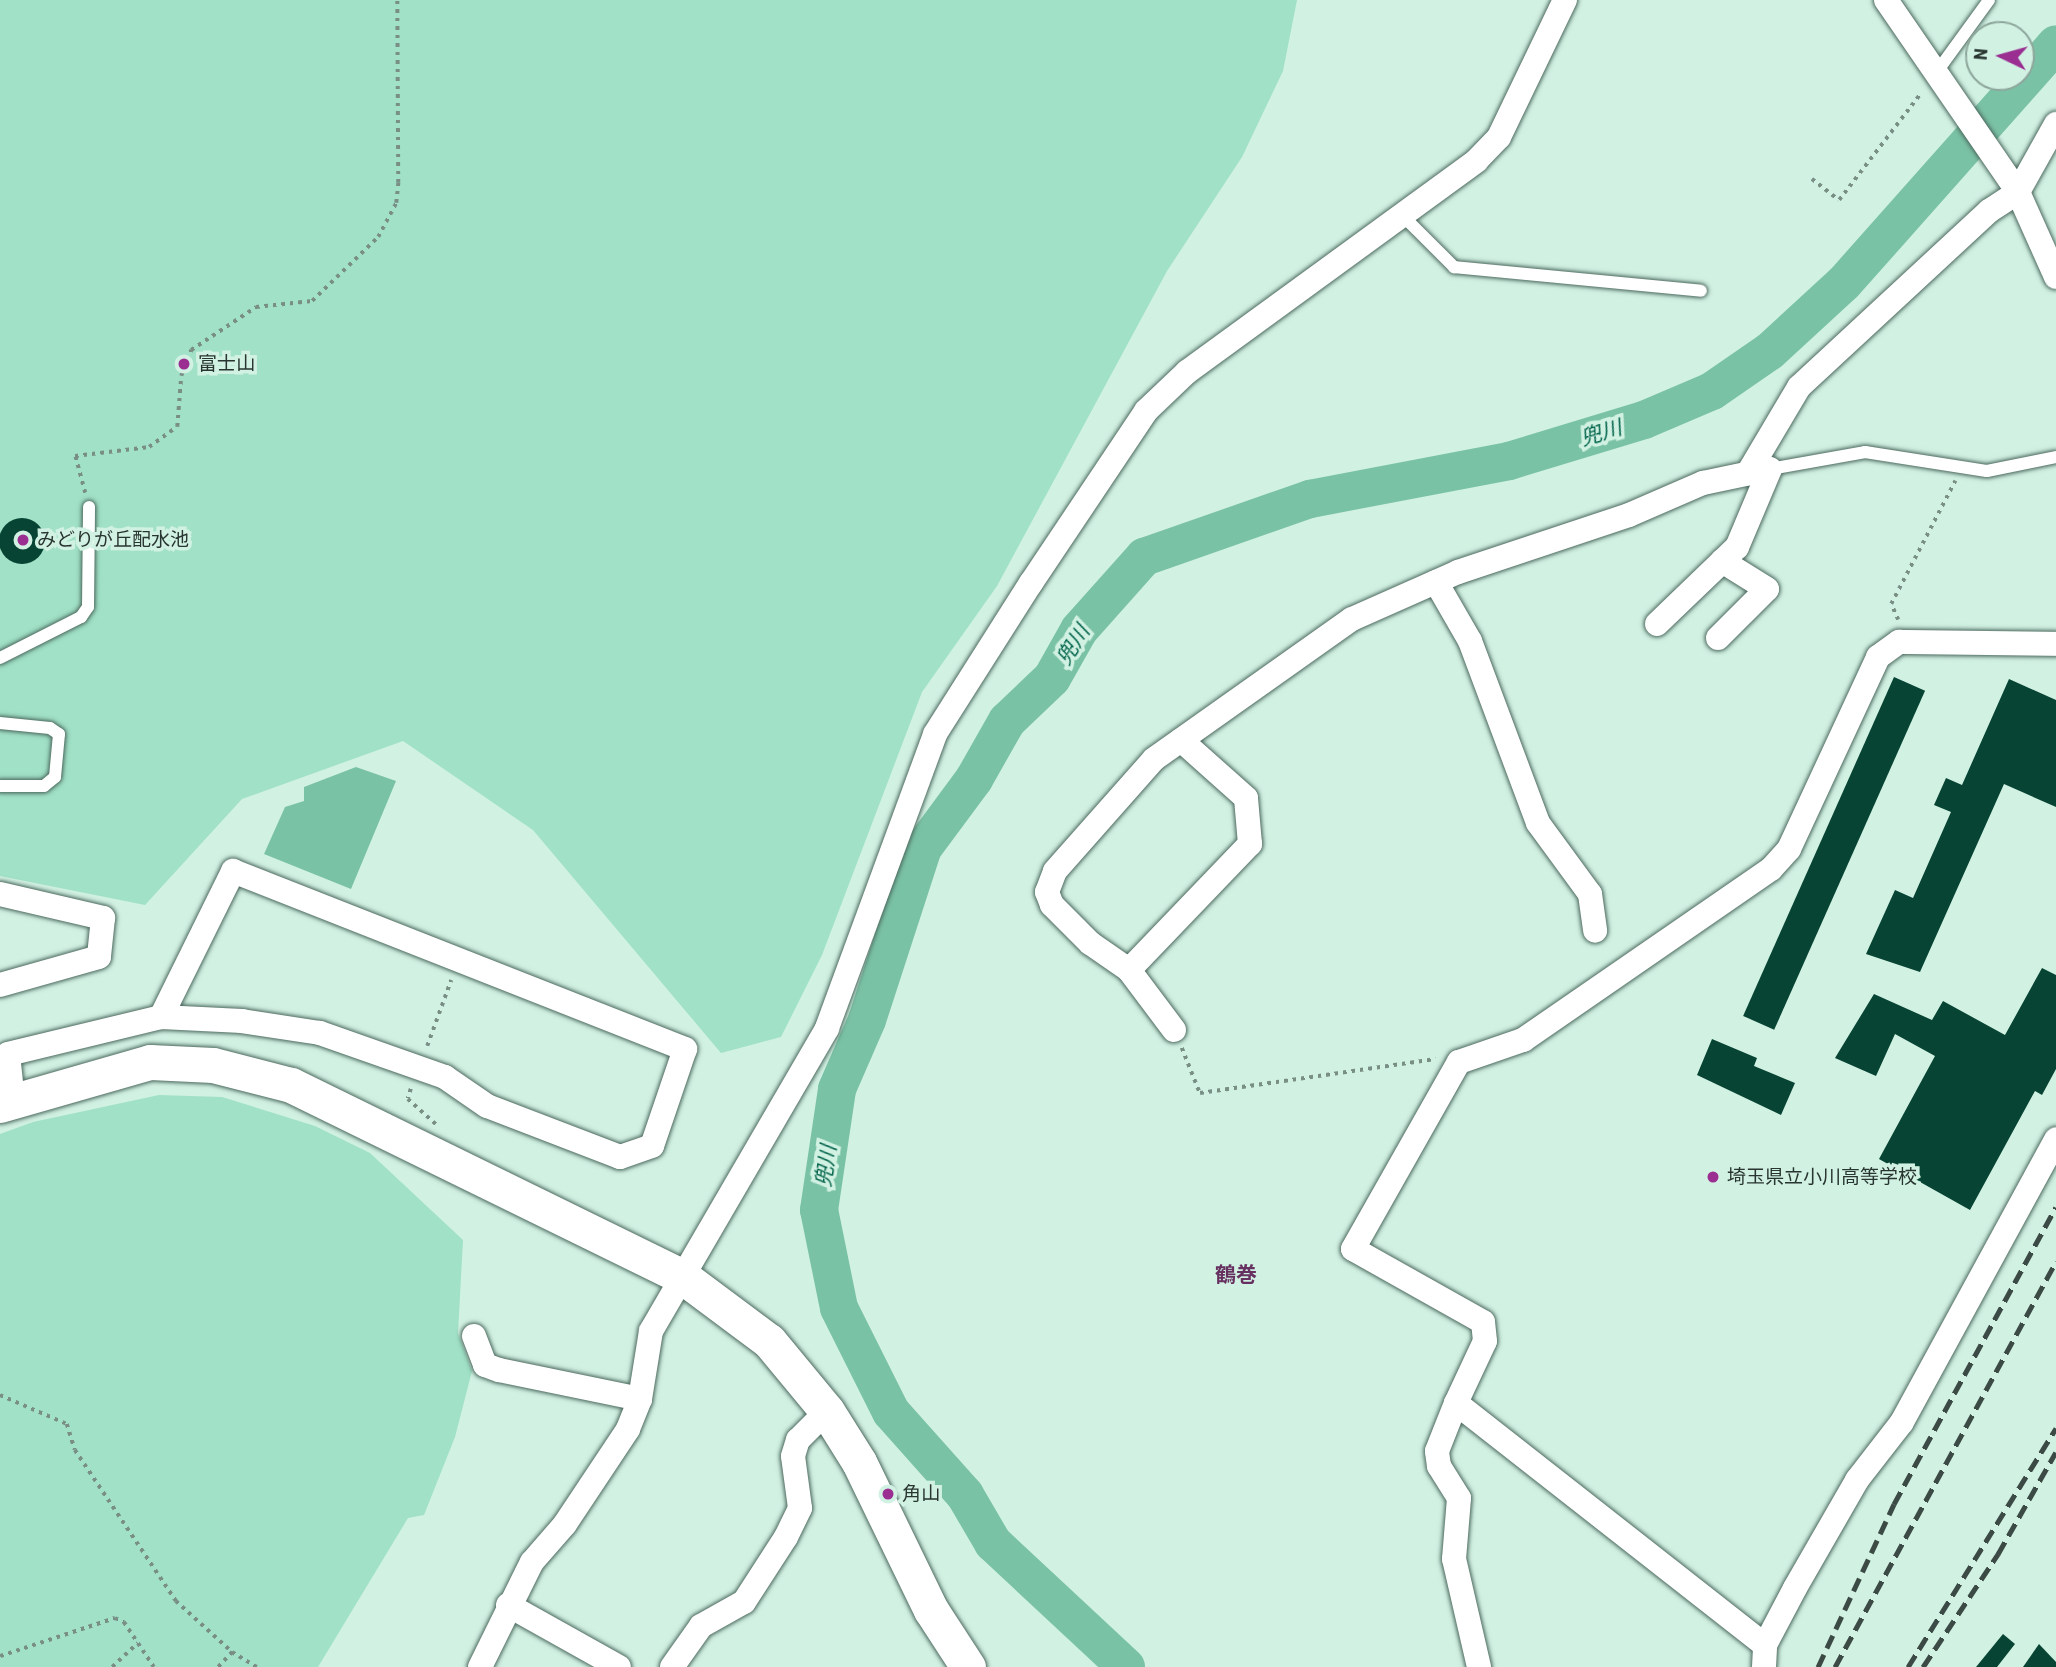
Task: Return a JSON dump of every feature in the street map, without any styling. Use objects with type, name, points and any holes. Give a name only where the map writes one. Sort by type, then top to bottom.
[{"type":"street","points":[[480,1667],[508,1605],[600,1473],[640,1399],[651,1331],[827,1028],[935,734],[1115,456],[1146,411],[1186,372],[1476,161],[1499,137],[1565,0]]},
{"type":"street","points":[[1886,0],[2015,187],[2056,277]]},
{"type":"street","points":[[1657,624],[1737,547],[1759,471],[1799,387],[2015,187],[2056,124]]},
{"type":"street","points":[[1174,1030],[1129,970],[1090,943],[1052,905],[1047,892],[1055,871],[1154,759],[1352,619],[1436,582],[1629,515],[1703,483],[1759,471]]},
{"type":"street","points":[[1718,638],[1767,589],[1722,561]]},
{"type":"street","points":[[1436,582],[1470,641],[1538,823],[1590,894],[1595,931]]},
{"type":"street","points":[[1479,1667],[1454,1559],[1459,1498],[1439,1466],[1437,1451],[1485,1341],[1483,1322],[1353,1249],[1459,1062],[1523,1040],[1771,869],[1788,849],[1878,657],[1899,642],[2056,644]]},
{"type":"street","points":[[1129,970],[1250,844],[1246,799],[1181,740]]},
{"type":"street","points":[[161,1017],[233,871],[685,1049],[652,1146],[620,1157],[487,1106],[445,1077],[419,1067],[320,1033],[242,1021],[161,1017],[8,1054],[7,1103],[150,1062],[213,1065],[291,1085],[683,1276],[769,1341],[827,1411],[859,1462],[931,1610],[968,1667]]},
{"type":"street","points":[[0,894],[103,918],[99,957],[0,985]]},
{"type":"street","points":[[1456,1403],[1765,1656],[1857,1480],[1902,1422],[2056,1139]]},
{"type":"street","points":[[474,1336],[485,1365],[640,1399]]},
{"type":"street","points":[[671,1667],[701,1626],[744,1602],[786,1537],[800,1508],[793,1456],[798,1440],[827,1411]]},
{"type":"street","points":[[508,1605],[619,1667]]},
{"type":"lane","points":[[1938,75],[1989,0]]},
{"type":"lane","points":[[1402,215],[1454,267],[1701,291]]},
{"type":"lane","points":[[1759,471],[1865,452],[1987,471],[2056,457]]},
{"type":"lane","points":[[0,659],[81,617],[88,607],[89,507]]},
{"type":"lane","points":[[0,723],[51,728],[60,734],[55,777],[44,786],[0,786]]},
{"type":"path","points":[[89,507],[75,456],[149,447],[177,427],[181,376],[191,351],[256,307],[312,301],[343,276],[378,236],[396,203],[397,0]]},
{"type":"path","points":[[1812,179],[1839,200],[1938,75]]},
{"type":"path","points":[[1899,642],[1902,631],[1891,604],[1961,468]]},
{"type":"path","points":[[440,1127],[408,1099],[458,959]]},
{"type":"path","points":[[1174,1030],[1200,1093],[1447,1057],[1459,1062]]},
{"type":"path","points":[[0,1395],[67,1424],[75,1450],[143,1556],[176,1601],[232,1652],[257,1667]]},
{"type":"path","points":[[0,1656],[115,1618],[138,1643],[154,1667]]},
{"type":"path","points":[[112,1667],[138,1643]]},
{"type":"path","points":[[218,1667],[232,1652]]},
{"type":"shaded area","points":[[0,0],[1297,0],[1283,71],[1242,157],[1167,271],[997,586],[922,692],[822,955],[781,1037],[721,1053],[533,830],[403,741],[242,799],[145,905],[0,876]]},
{"type":"shaded area","points":[[356,767],[396,781],[351,889],[264,854],[285,807],[304,801],[304,787]]},
{"type":"shaded area","points":[[159,1095],[222,1097],[315,1126],[370,1153],[463,1240],[458,1333],[472,1371],[455,1437],[424,1515],[408,1518],[318,1667],[0,1667],[0,1134],[33,1122]]},
{"type":"building","name":"みどりが丘配水池","points":[[22,518],[31,519],[38,525],[44,532],[44,550],[38,557],[31,563],[22,564],[13,563],[6,557],[0,550],[-1,541],[0,532],[6,525],[13,519]]},
{"type":"building","points":[[1894,677],[1925,691],[1774,1030],[1743,1016]]},
{"type":"building","points":[[2009,679],[2056,700],[2056,807],[2004,784],[1920,972],[1866,954],[1895,890],[1913,898],[1951,812],[1934,805],[1946,778],[1962,785]]},
{"type":"building","points":[[2042,968],[2056,975],[2056,1069],[2042,1095],[2035,1091],[1970,1210],[1879,1159],[1935,1056],[1895,1034],[1876,1076],[1835,1058],[1874,994],[1932,1020],[1943,1001],[2005,1035]]},
{"type":"building","points":[[1712,1039],[1757,1058],[1754,1066],[1795,1083],[1781,1115],[1697,1075]]},
{"type":"building","points":[[2003,1634],[2015,1644],[1997,1667],[1976,1667]]},
{"type":"building","points":[[2039,1644],[2056,1662],[2056,1667],[2023,1667]]},
{"type":"waterway","name":"兜川","points":[[1126,1667],[993,1543],[965,1495],[891,1412],[839,1308],[819,1210],[837,1089],[867,1020],[923,848],[974,779],[1007,721],[1052,678],[1079,630],[1144,557],[1310,499],[1509,461],[1644,420],[1712,391],[1770,351],[1844,283],[2056,44]]},
{"type":"railway","points":[[1818,1667],[1894,1504],[2056,1207]]},
{"type":"railway","points":[[1835,1667],[2056,1261]]},
{"type":"railway","points":[[1908,1667],[2056,1428]]},
{"type":"railway","points":[[1923,1667],[1998,1554],[2056,1452]]},
{"type":"place","name":"富士山","points":[[184,364]]},
{"type":"place","name":"みどりが丘配水池","points":[[23,540]]},
{"type":"place","name":"埼玉県立小川高等学校","points":[[1713,1177]]},
{"type":"place","name":"角山","points":[[888,1494]]},
{"type":"district","name":"鶴巻","points":[[1236,1275]]}]
